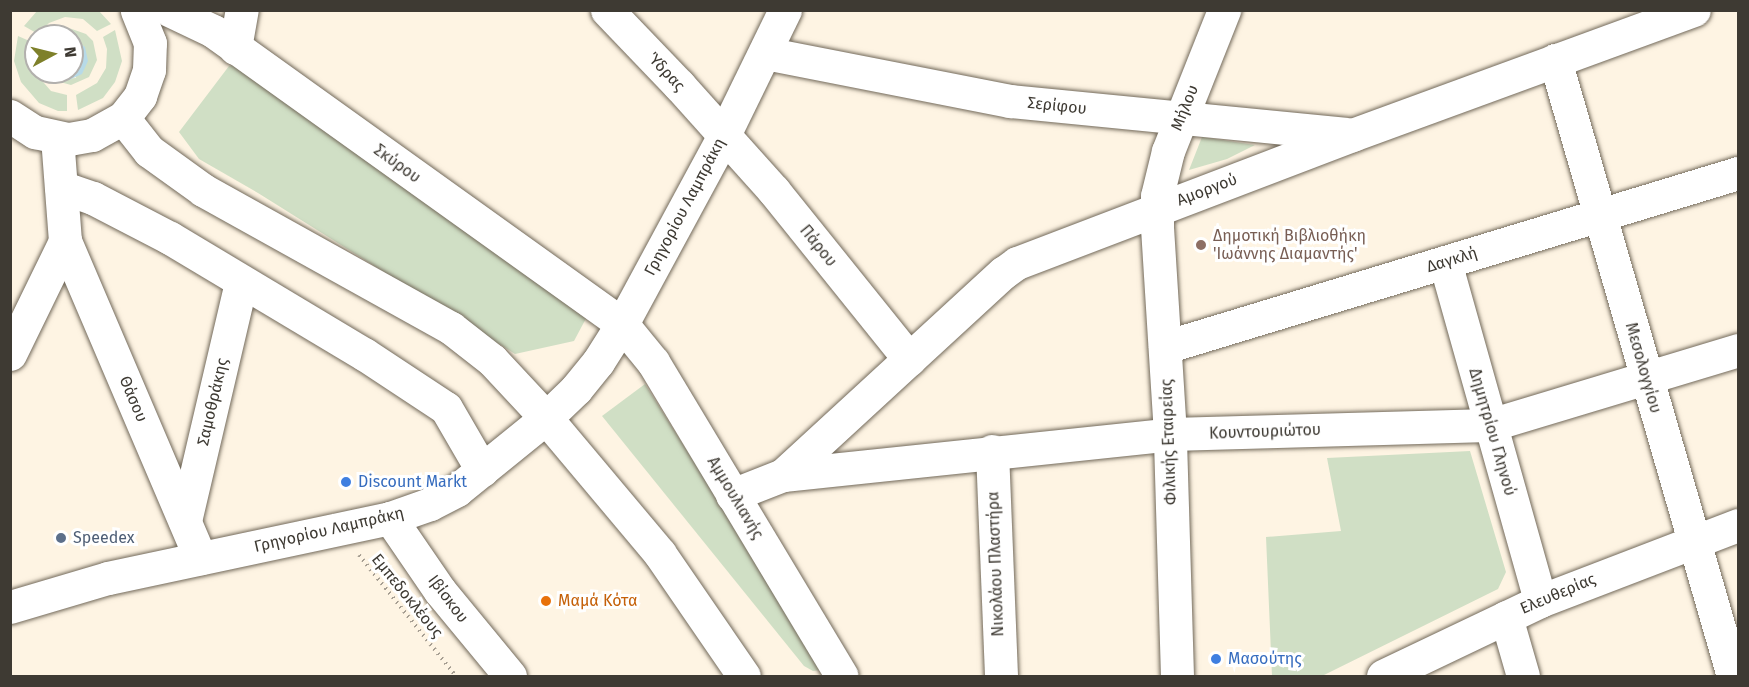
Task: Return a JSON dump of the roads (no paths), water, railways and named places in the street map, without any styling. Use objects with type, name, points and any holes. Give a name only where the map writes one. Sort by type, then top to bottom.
[{"type":"street","points":[[10,116],[35,132],[57,138],[92,135],[123,118],[140,96],[149,70],[150,43],[137,10]]},
{"type":"street","name":"Σκύρου","points":[[169,10],[202,25],[622,324]]},
{"type":"street","points":[[235,48],[242,10]]},
{"type":"street","name":"Ύδρας","points":[[607,10],[724,135]]},
{"type":"street","name":"Γρηγορίου Λαμπράκη","points":[[10,607],[66,588],[200,558],[339,531],[390,518],[444,498],[482,470],[546,418],[591,372],[622,324],[724,135],[785,10]]},
{"type":"street","name":"Μήλου","points":[[1157,208],[1164,164],[1224,10]]},
{"type":"street","name":"Αμοργού","points":[[783,475],[1017,262],[1352,135],[1694,10]]},
{"type":"street","name":"Σερίφου","points":[[765,53],[1010,101],[1352,135]]},
{"type":"street","name":"Μεσολογγίου","points":[[1555,60],[1733,676]]},
{"type":"street","points":[[123,118],[148,151],[203,190],[451,328],[492,360],[546,418],[660,554],[744,676]]},
{"type":"street","name":"Πάρου","points":[[724,135],[774,191],[909,359]]},
{"type":"street","points":[[10,354],[65,241],[57,138]]},
{"type":"street","name":"Δαγκλή","points":[[1165,347],[1738,173]]},
{"type":"street","points":[[61,187],[93,198],[170,238],[364,354],[446,408],[482,470]]},
{"type":"street","name":"Φιλικής Εταιρείας","points":[[1157,208],[1170,434],[1177,676]]},
{"type":"street","name":"Θάσου","points":[[65,241],[200,558]]},
{"type":"street","name":"Δημητρίου Γληνού","points":[[1445,262],[1540,601]]},
{"type":"street","name":"Σαμοθράκης","points":[[184,520],[241,282]]},
{"type":"street","name":"Αμμουλιανής","points":[[622,324],[653,362],[842,676]]},
{"type":"street","name":"Κουντουριώτου","points":[[783,475],[992,451],[1170,434],[1490,425],[1738,350]]},
{"type":"street","name":"Νικολάου Πλαστήρα","points":[[992,451],[1000,676]]},
{"type":"street","points":[[732,495],[783,475]]},
{"type":"street","name":"Ιβίσκου","points":[[390,518],[440,591],[510,676]]},
{"type":"street","name":"Ελευθερίας","points":[[1383,676],[1540,601],[1738,525]]},
{"type":"street","points":[[1506,617],[1523,676]]},
{"type":"water","points":[[84,46],[85,47],[88,61],[84,70]]},
{"type":"place","name":"Δημοτική Βιβλιοθήκη 'Ιωάννης Διαμαντής'","points":[[1201,245]]},
{"type":"place","name":"Discount Markt","points":[[346,482]]},
{"type":"place","name":"Speedex","points":[[61,538]]},
{"type":"place","name":"Μαμά Κότα","points":[[546,601]]},
{"type":"place","name":"Μασούτης","points":[[1216,659]]}]
